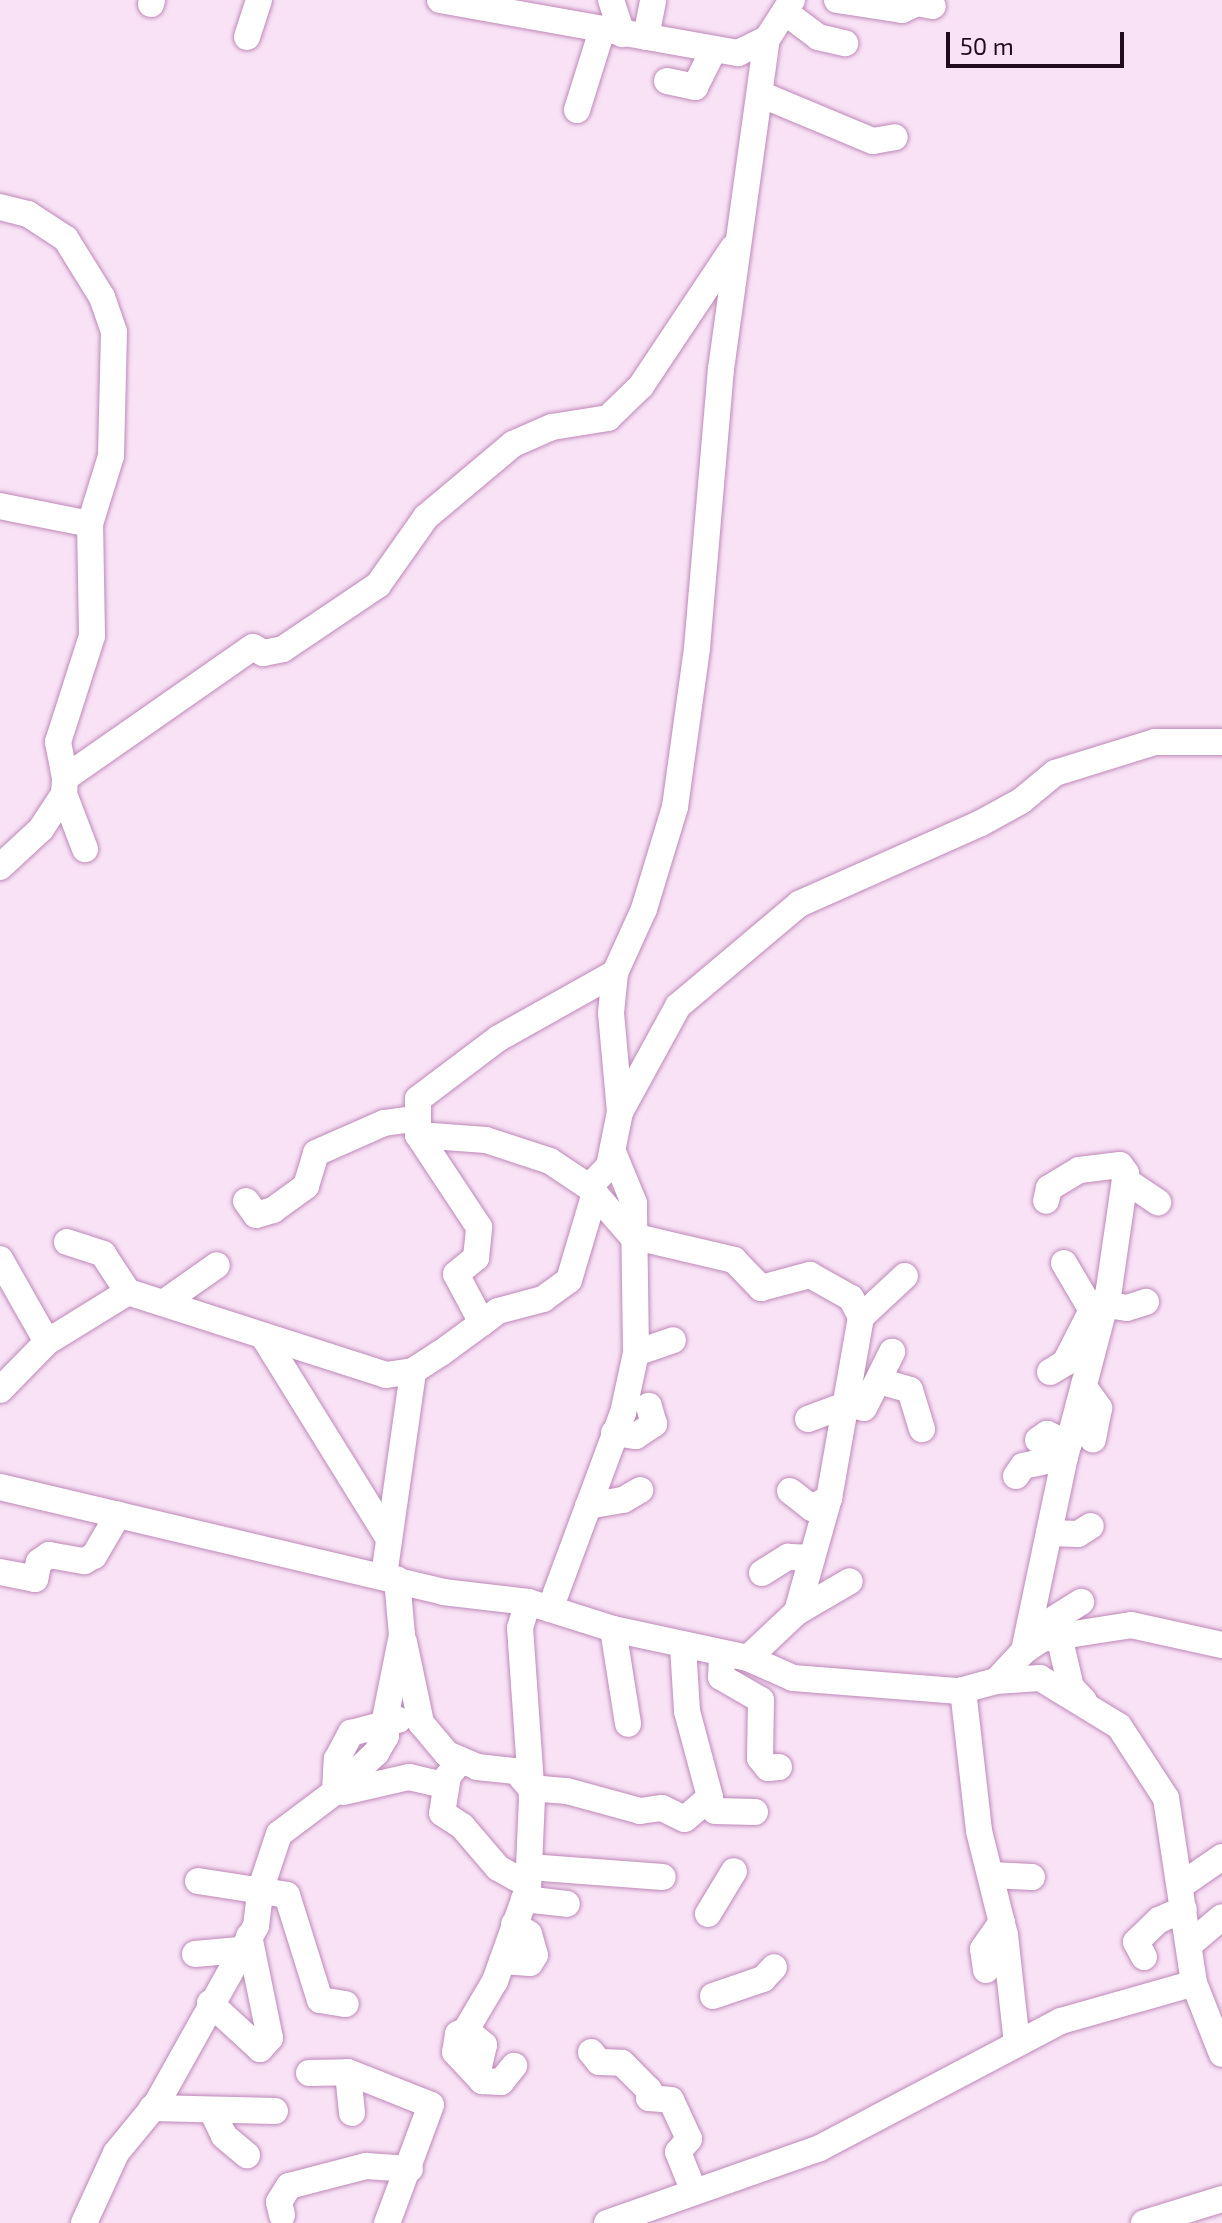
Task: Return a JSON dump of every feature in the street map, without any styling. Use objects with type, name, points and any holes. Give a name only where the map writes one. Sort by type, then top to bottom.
[{"type":"street","points":[[247,37],[259,0]]},
{"type":"street","points":[[440,0],[738,53],[767,39]]},
{"type":"street","points":[[611,0],[623,34]]},
{"type":"street","points":[[577,110],[623,34],[653,0]]},
{"type":"street","points":[[837,0],[902,10],[917,3],[933,6]]},
{"type":"street","points":[[67,1242],[103,1254],[128,1292],[166,1301],[265,1339],[386,1375],[413,1371],[498,1311],[543,1299],[569,1280],[592,1190],[609,1166],[620,1112],[611,1013],[615,973],[644,909],[675,807],[697,648],[721,369],[748,207],[767,39],[788,6],[818,37],[845,43]]},
{"type":"street","points":[[667,81],[695,87],[714,49]]},
{"type":"street","points":[[760,94],[873,141],[895,137]]},
{"type":"street","points":[[0,207],[28,214],[66,239],[102,297],[114,332],[111,456],[90,524],[92,636],[58,742],[64,786],[85,849]]},
{"type":"street","points":[[0,867],[41,829],[64,786],[253,647],[263,653],[283,649],[378,585],[426,517],[513,444],[552,427],[608,418],[641,386],[691,305],[727,265],[748,207]]},
{"type":"street","points":[[0,506],[90,524]]},
{"type":"street","points":[[620,1112],[678,1006],[799,904],[981,823],[1055,773],[1155,742],[1222,742]]},
{"type":"street","points":[[482,1323],[456,1274],[476,1258],[479,1227],[418,1126],[418,1099],[480,1051],[615,973]]},
{"type":"street","points":[[246,1201],[256,1215],[273,1210],[306,1186],[316,1153],[384,1123],[418,1126],[486,1140],[550,1161],[592,1190],[632,1236],[734,1260],[761,1288],[810,1275],[851,1298],[861,1317],[848,1404],[829,1498],[797,1612]]},
{"type":"street","points":[[514,2066],[501,2082],[477,2075],[484,2045],[466,2030],[502,1961],[527,1880],[531,1788],[520,1628],[539,1605],[588,1506],[614,1433],[636,1353],[632,1236],[634,1203],[613,1152]]},
{"type":"street","points":[[1046,1201],[1049,1188],[1079,1170],[1120,1165],[1125,1180],[1075,1447],[1049,1533],[1047,1621],[1071,1687],[1088,1707]]},
{"type":"street","points":[[1125,1180],[1158,1202]]},
{"type":"street","points":[[0,1259],[47,1342]]},
{"type":"street","points":[[1064,1263],[1079,1293],[1100,1304],[1127,1308],[1146,1302]]},
{"type":"street","points":[[166,1301],[217,1265]]},
{"type":"street","points":[[861,1317],[905,1276]]},
{"type":"street","points":[[0,1390],[47,1342],[128,1292]]},
{"type":"street","points":[[1050,1372],[1065,1363],[1100,1304]]},
{"type":"street","points":[[265,1339],[387,1536]]},
{"type":"street","points":[[636,1353],[673,1340]]},
{"type":"street","points":[[808,1419],[848,1404],[864,1408],[892,1352]]},
{"type":"street","points":[[413,1371],[387,1536],[391,1578],[421,1723],[447,1754],[461,1760],[516,1771],[531,1788],[567,1791],[640,1811],[662,1808],[673,1818],[698,1811],[710,1797],[687,1711],[683,1645]]},
{"type":"street","points":[[879,1381],[910,1390],[922,1429]]},
{"type":"street","points":[[614,1433],[636,1436],[654,1424],[649,1406]]},
{"type":"street","points":[[1038,1440],[1047,1434],[1075,1447]]},
{"type":"street","points":[[1016,1476],[1023,1466],[1075,1447]]},
{"type":"street","points":[[0,1487],[443,1592],[539,1605],[613,1629],[748,1658],[793,1678],[963,1690],[996,1681],[1040,1678],[1119,1726],[1166,1798],[1194,1983],[1222,2054]]},
{"type":"street","points":[[588,1506],[623,1500],[640,1490]]},
{"type":"street","points":[[790,1491],[812,1508],[829,1498]]},
{"type":"street","points":[[0,1595],[9,1574],[35,1579],[39,1562],[49,1555],[84,1561],[94,1556],[118,1515]]},
{"type":"street","points":[[1049,1533],[1078,1534],[1091,1526]]},
{"type":"street","points":[[762,1573],[788,1557],[812,1558]]},
{"type":"street","points":[[748,1658],[797,1612],[850,1581]]},
{"type":"street","points":[[996,1681],[1047,1621],[1081,1602]]},
{"type":"street","points":[[1047,1621],[1131,1625],[1222,1645]]},
{"type":"street","points":[[1024,1651],[1047,1621]]},
{"type":"street","points":[[613,1629],[628,1724]]},
{"type":"street","points":[[384,1724],[402,1635]]},
{"type":"street","points":[[722,1653],[721,1677],[761,1700],[760,1758],[768,1768],[779,1767]]},
{"type":"street","points":[[963,1690],[979,1831],[1002,1922],[1017,2043]]},
{"type":"street","points":[[335,1792],[337,1759],[351,1733],[384,1724],[421,1723]]},
{"type":"street","points":[[461,1760],[445,1785],[442,1813],[462,1826],[498,1868],[527,1880],[663,1877]]},
{"type":"street","points":[[84,2223],[116,2153],[152,2108],[244,1943],[279,1834],[335,1792],[409,1777],[445,1785]]},
{"type":"street","points":[[715,1811],[755,1812]]},
{"type":"street","points":[[1144,1957],[1136,1942],[1222,1857]]},
{"type":"street","points":[[708,1914],[734,1871]]},
{"type":"street","points":[[991,1875],[1032,1877]]},
{"type":"street","points":[[527,1880],[567,1904]]},
{"type":"street","points":[[198,1881],[287,1895],[320,2000],[346,2004]]},
{"type":"street","points":[[1189,1945],[1222,1917]]},
{"type":"street","points":[[986,1970],[983,1949],[1002,1922]]},
{"type":"street","points":[[195,1954],[244,1943]]},
{"type":"street","points":[[210,2003],[260,2049],[270,2038],[244,1943]]},
{"type":"street","points":[[713,1996],[763,1979],[774,1967]]},
{"type":"street","points":[[607,2223],[831,2143],[1061,2021],[1194,1983]]},
{"type":"street","points":[[591,2052],[599,2062],[622,2063],[649,2090],[649,2098],[671,2100],[689,2139],[678,2152],[694,2192]]},
{"type":"street","points":[[348,2072],[352,2113]]},
{"type":"street","points":[[309,2073],[348,2072],[431,2105],[388,2223]]},
{"type":"street","points":[[152,2108],[213,2113],[275,2111]]},
{"type":"street","points":[[213,2113],[224,2136],[247,2155]]},
{"type":"street","points":[[282,2215],[279,2202],[289,2186],[366,2166],[410,2169]]},
{"type":"street","points":[[1144,2223],[1222,2199]]}]
